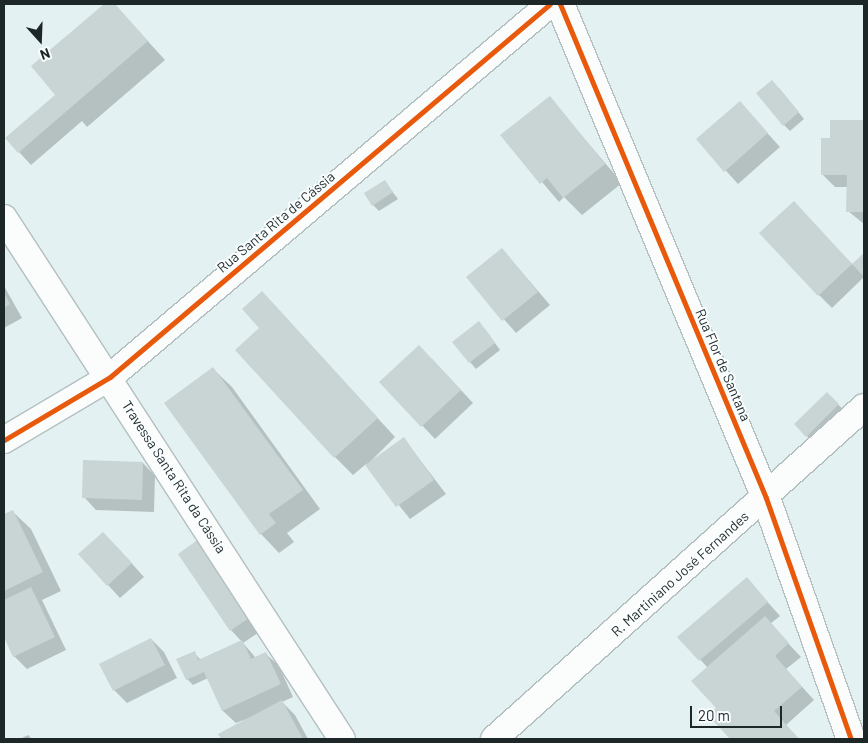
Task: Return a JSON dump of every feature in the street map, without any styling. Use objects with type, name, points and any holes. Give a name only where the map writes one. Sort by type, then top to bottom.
[{"type":"street","name":"Rua Santa Rita de Cássia","points":[[4,440],[110,377],[550,4]]},
{"type":"street","name":"Rua Flor de Santana","points":[[560,4],[766,498],[851,739]]},
{"type":"street","name":"Travessa Santa Rita da Cássia","points":[[4,218],[110,377],[342,739]]},
{"type":"street","name":"R. Martiniano José Fernandes","points":[[494,739],[766,498],[864,408]]},
{"type":"building","points":[[104,4],[115,4],[148,41],[18,153],[5,138],[55,95],[31,66]]},
{"type":"building","points":[[772,80],[799,112],[783,126],[756,93]]},
{"type":"building","points":[[550,96],[605,164],[563,198],[547,178],[540,184],[500,135]]},
{"type":"building","points":[[740,101],[768,133],[724,172],[696,139]]},
{"type":"building","points":[[830,120],[864,120],[864,212],[846,212],[847,175],[821,175],[821,138],[830,138]]},
{"type":"building","points":[[385,180],[393,192],[372,206],[364,193]]},
{"type":"building","points":[[794,201],[852,264],[818,296],[759,233]]},
{"type":"building","points":[[502,248],[538,292],[502,321],[466,277]]},
{"type":"building","points":[[864,253],[864,277],[852,264]]},
{"type":"building","points":[[262,291],[378,418],[334,458],[235,350],[259,328],[242,309]]},
{"type":"building","points":[[4,293],[10,304],[4,308]]},
{"type":"building","points":[[479,321],[495,343],[469,363],[452,342]]},
{"type":"building","points":[[419,345],[461,390],[421,427],[379,382]]},
{"type":"building","points":[[213,367],[303,490],[269,514],[276,523],[260,535],[164,403]]},
{"type":"building","points":[[827,392],[839,404],[806,437],[794,424]]},
{"type":"building","points":[[404,437],[434,480],[396,507],[365,465]]},
{"type":"building","points":[[83,460],[143,462],[142,500],[82,498]]},
{"type":"building","points":[[13,510],[43,572],[4,591],[4,514]]},
{"type":"building","points":[[103,532],[132,563],[107,586],[78,554]]},
{"type":"building","points":[[199,539],[252,616],[230,631],[178,554]]},
{"type":"building","points":[[747,577],[768,602],[699,661],[677,637]]},
{"type":"building","points":[[31,587],[55,637],[13,657],[4,637],[4,600]]},
{"type":"building","points":[[765,616],[789,643],[775,656],[802,687],[774,711],[799,739],[730,739],[708,715],[716,708],[691,681]]},
{"type":"building","points":[[151,638],[165,665],[113,691],[99,664]]},
{"type":"building","points":[[242,640],[251,659],[266,652],[281,684],[222,711],[204,672],[186,680],[176,659],[195,651],[198,660]]},
{"type":"building","points":[[282,700],[303,739],[221,739],[218,734]]},
{"type":"cycle path","points":[[4,440],[110,377],[550,4]]},
{"type":"cycle path","points":[[560,4],[766,498],[851,739]]}]
